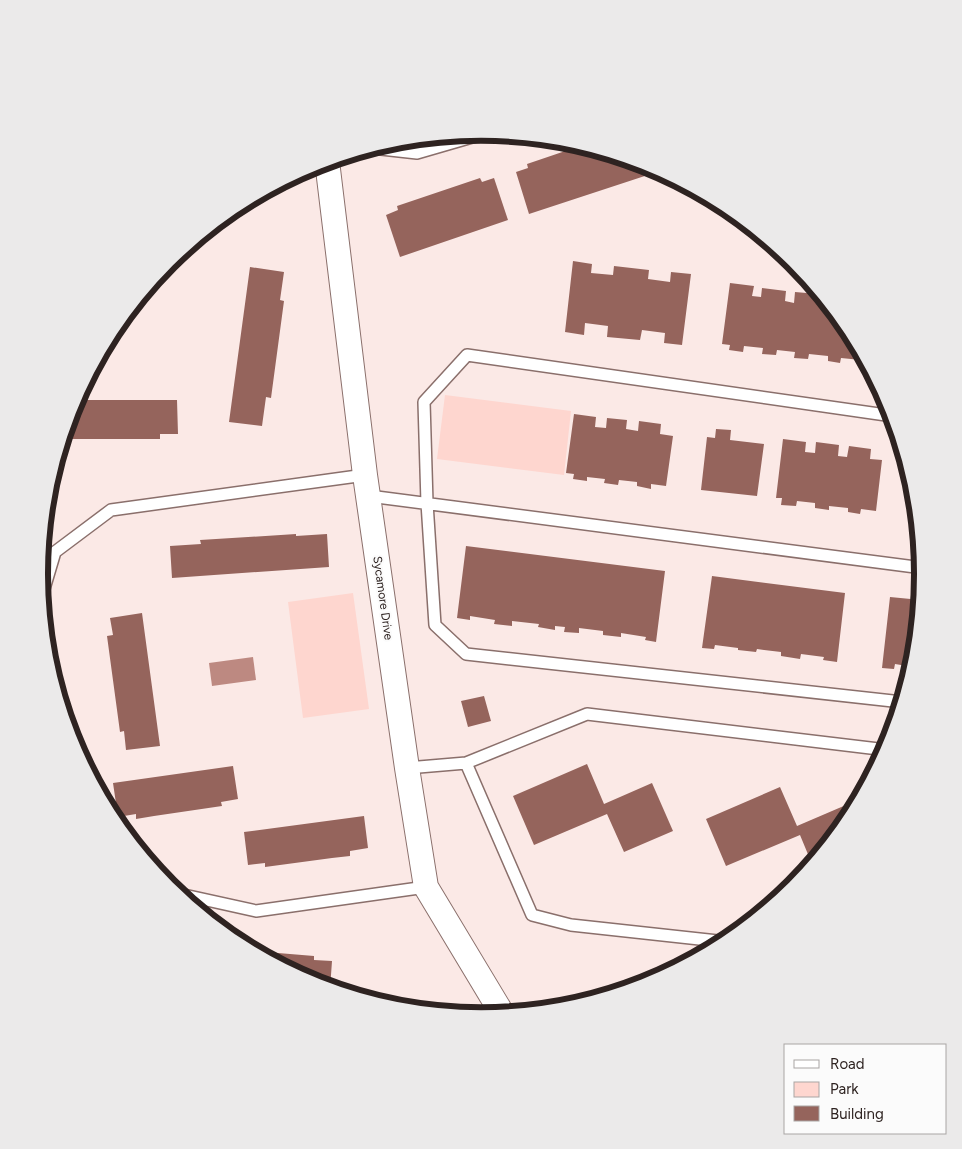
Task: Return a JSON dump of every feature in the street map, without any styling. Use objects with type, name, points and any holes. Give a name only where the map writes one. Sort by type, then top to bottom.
[{"type":"street","name":"Sycamore Drive","points":[[328,169],[367,485],[407,768],[426,887],[498,1007]]},
{"type":"lane","points":[[392,150],[417,153],[455,142]]},
{"type":"lane","points":[[884,415],[467,355],[424,402],[426,503],[435,625],[466,654],[895,701]]},
{"type":"lane","points":[[48,575],[55,552],[110,510],[367,485],[426,503],[914,567]]},
{"type":"lane","points":[[407,768],[466,763],[587,714],[878,749]]},
{"type":"lane","points":[[466,763],[532,915],[571,925],[713,940]]},
{"type":"lane","points":[[191,897],[256,911],[426,887]]},
{"type":"green space","points":[[445,395],[571,411],[564,475],[437,459]]},
{"type":"green space","points":[[353,593],[369,709],[303,718],[288,602]]},
{"type":"shaded area","points":[[253,657],[256,680],[212,686],[209,663]]},
{"type":"building","points":[[569,150],[620,164],[649,175],[529,214],[516,172],[528,168],[527,164]]},
{"type":"building","points":[[480,178],[482,182],[494,178],[508,220],[400,257],[386,215],[398,210],[397,206]]},
{"type":"building","points":[[573,261],[592,264],[591,273],[613,275],[614,266],[649,270],[648,279],[670,282],[671,272],[691,274],[682,345],[664,343],[665,333],[642,330],[640,340],[607,337],[608,326],[585,323],[584,335],[565,332]]},
{"type":"building","points":[[250,267],[284,272],[280,300],[284,301],[271,398],[266,397],[262,426],[229,422]]},
{"type":"building","points":[[730,283],[754,286],[752,296],[761,297],[762,288],[786,291],[785,301],[794,303],[795,292],[811,293],[817,302],[817,305],[820,305],[825,311],[857,360],[841,358],[840,363],[828,361],[828,356],[809,354],[808,359],[794,358],[795,352],[777,350],[776,355],[762,354],[763,348],[744,346],[743,352],[729,350],[730,345],[722,344]]},
{"type":"building","points":[[84,400],[177,400],[178,434],[160,434],[160,439],[70,439]]},
{"type":"building","points":[[574,414],[596,417],[595,427],[606,428],[607,418],[627,420],[626,429],[638,431],[639,421],[661,424],[660,434],[673,436],[666,486],[651,484],[651,489],[637,486],[637,482],[619,480],[618,485],[604,483],[605,479],[587,477],[587,481],[573,479],[574,474],[566,473]]},
{"type":"building","points":[[716,429],[731,430],[730,440],[764,444],[757,496],[701,490],[707,437],[715,438]]},
{"type":"building","points":[[783,439],[806,442],[805,452],[815,453],[816,442],[839,445],[838,456],[847,457],[849,446],[871,449],[870,459],[882,460],[876,511],[861,509],[860,514],[848,512],[848,508],[829,506],[829,510],[815,508],[815,503],[797,501],[796,506],[781,505],[782,498],[776,498]]},
{"type":"building","points":[[296,534],[296,536],[327,534],[329,567],[172,578],[170,546],[201,544],[200,540]]},
{"type":"building","points":[[466,546],[665,571],[656,642],[645,640],[646,637],[621,633],[621,637],[603,635],[603,631],[579,628],[579,633],[564,632],[565,627],[555,626],[555,630],[538,627],[539,624],[512,621],[512,626],[494,624],[495,620],[470,616],[470,620],[457,618]]},
{"type":"building","points":[[712,576],[845,593],[837,662],[823,660],[824,657],[801,654],[800,659],[781,656],[781,652],[757,649],[756,652],[715,645],[714,649],[702,648]]},
{"type":"building","points":[[890,597],[914,599],[905,666],[895,664],[894,669],[882,668]]},
{"type":"building","points":[[142,613],[160,746],[126,750],[124,731],[120,732],[107,636],[113,635],[110,618]]},
{"type":"building","points":[[484,696],[491,721],[468,727],[461,701]]},
{"type":"building","points":[[587,764],[604,804],[652,783],[673,831],[624,852],[607,814],[534,845],[513,796]]},
{"type":"building","points":[[233,766],[238,799],[221,802],[222,806],[136,819],[136,814],[121,815],[117,808],[113,783]]},
{"type":"building","points":[[780,787],[797,826],[847,806],[809,857],[800,835],[726,866],[706,819]]},
{"type":"building","points":[[364,816],[368,848],[350,851],[350,856],[265,867],[265,863],[248,865],[244,832]]},
{"type":"building","points":[[268,952],[314,956],[314,960],[332,961],[331,981]]}]
